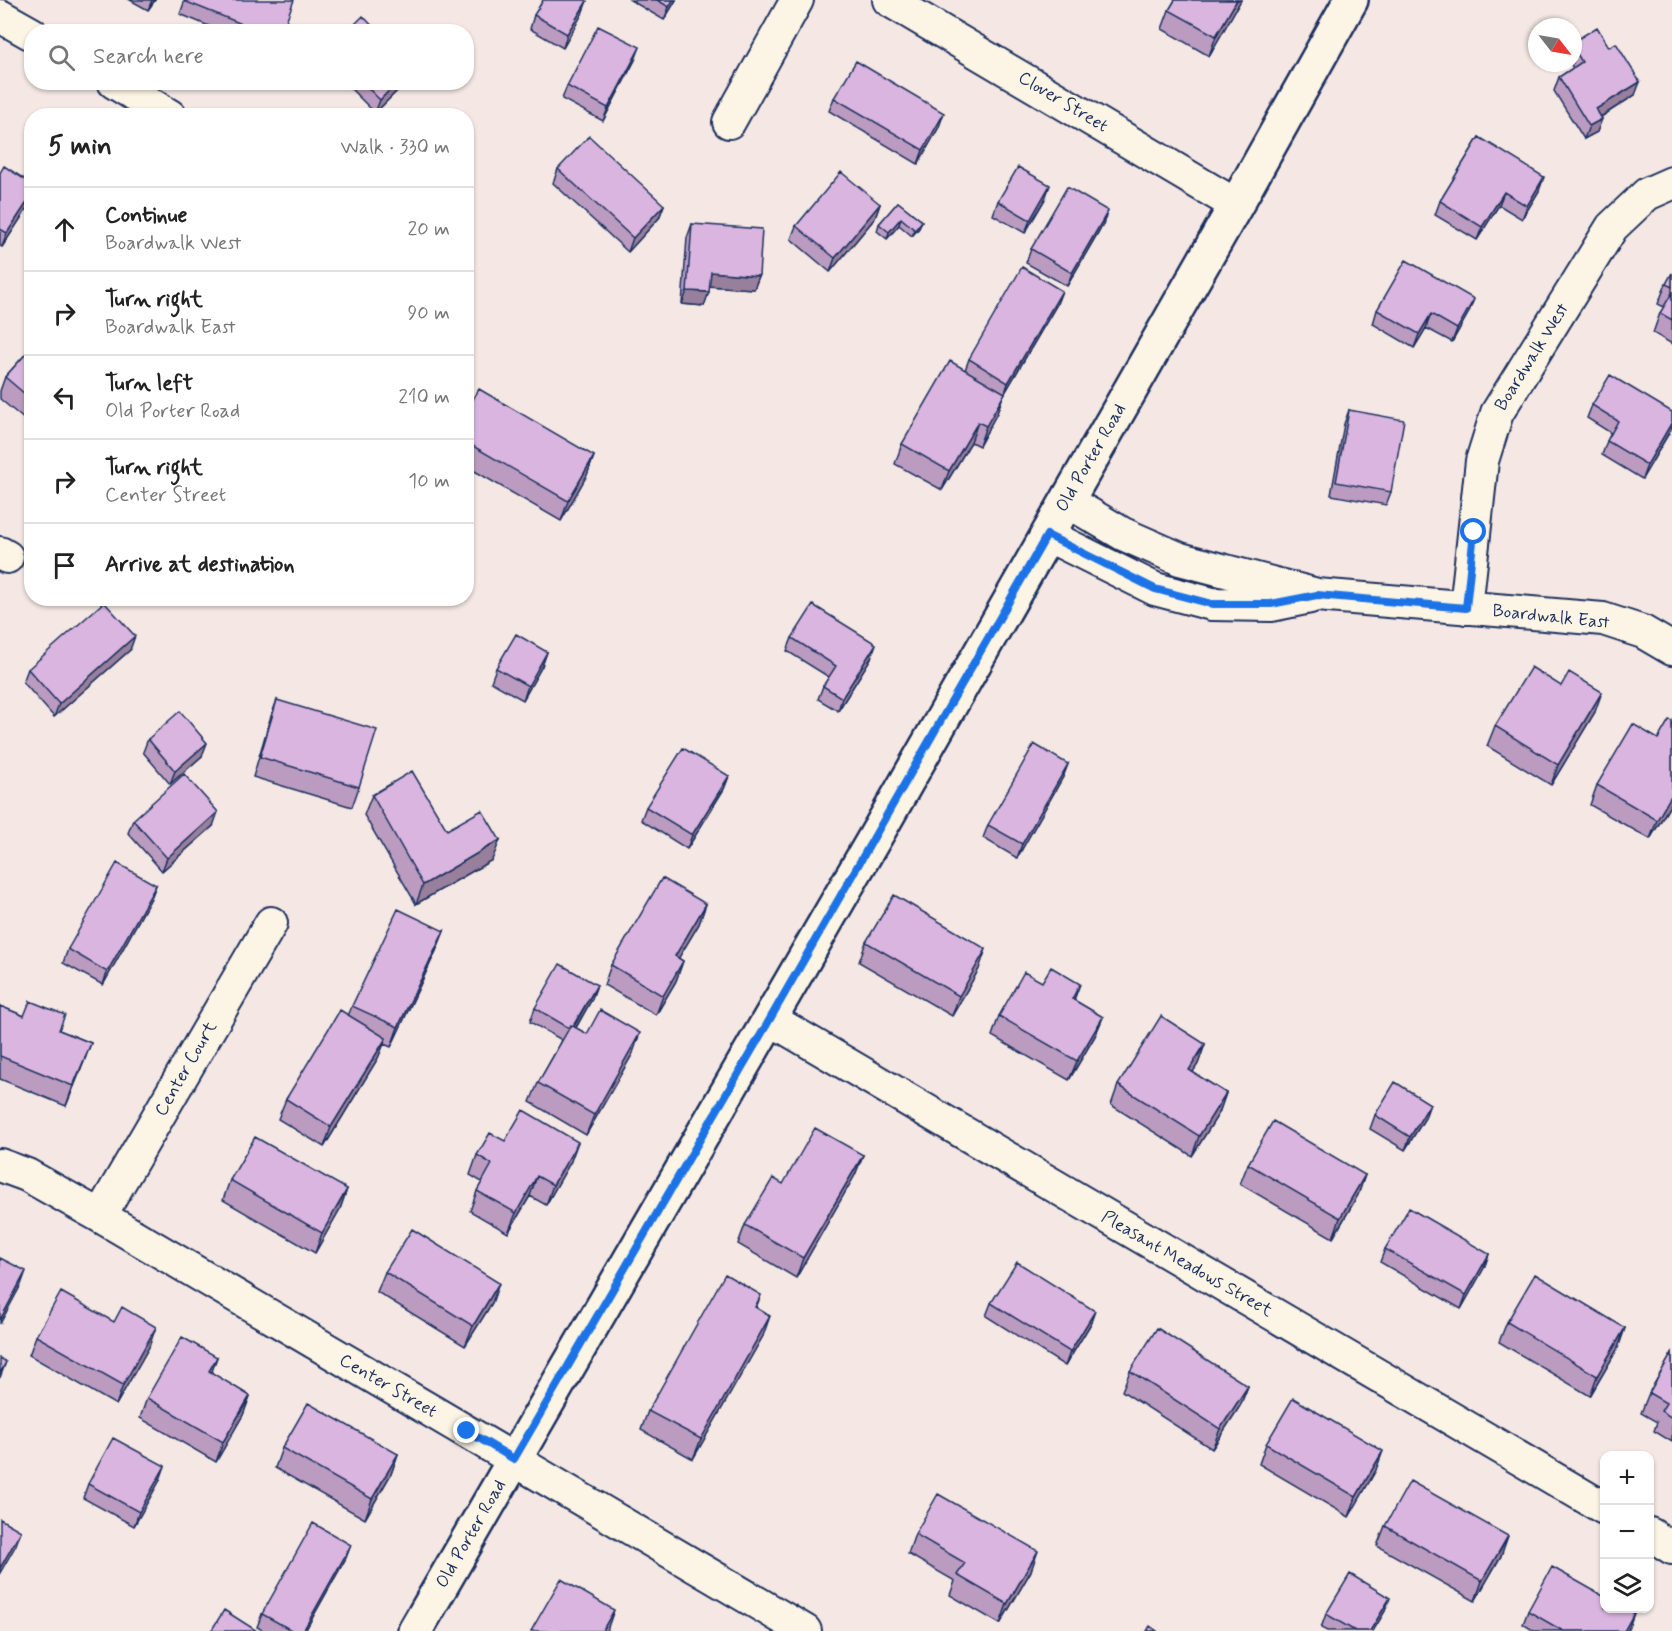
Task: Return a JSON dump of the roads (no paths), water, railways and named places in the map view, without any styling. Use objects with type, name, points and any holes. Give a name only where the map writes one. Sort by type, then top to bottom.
[{"type":"street","points":[[729,123],[797,0]]},
{"type":"street","name":"Clover Street","points":[[889,0],[1236,205]]},
{"type":"street","name":"Old Porter Road","points":[[415,1631],[770,1019],[1351,0]]},
{"type":"street","points":[[0,16],[24,30]]},
{"type":"street","points":[[127,90],[157,108]]},
{"type":"street","name":"Boardwalk West","points":[[1466,608],[1482,461],[1497,413],[1612,227],[1647,194],[1672,183]]},
{"type":"street","name":"Boardwalk East","points":[[1067,501],[1123,534],[1180,559],[1317,595],[1603,619],[1643,632],[1672,649]]},
{"type":"street","name":"Boardwalk East","points":[[1047,535],[1155,589],[1212,604],[1271,604],[1317,595]]},
{"type":"street","name":"Center Court","points":[[100,1216],[271,923]]},
{"type":"street","name":"Pleasant Meadows Street","points":[[770,1019],[1600,1505]]},
{"type":"street","name":"Center Street","points":[[0,1165],[27,1174],[100,1216],[805,1631]]},
{"type":"street","points":[[1654,1537],[1672,1548]]}]
